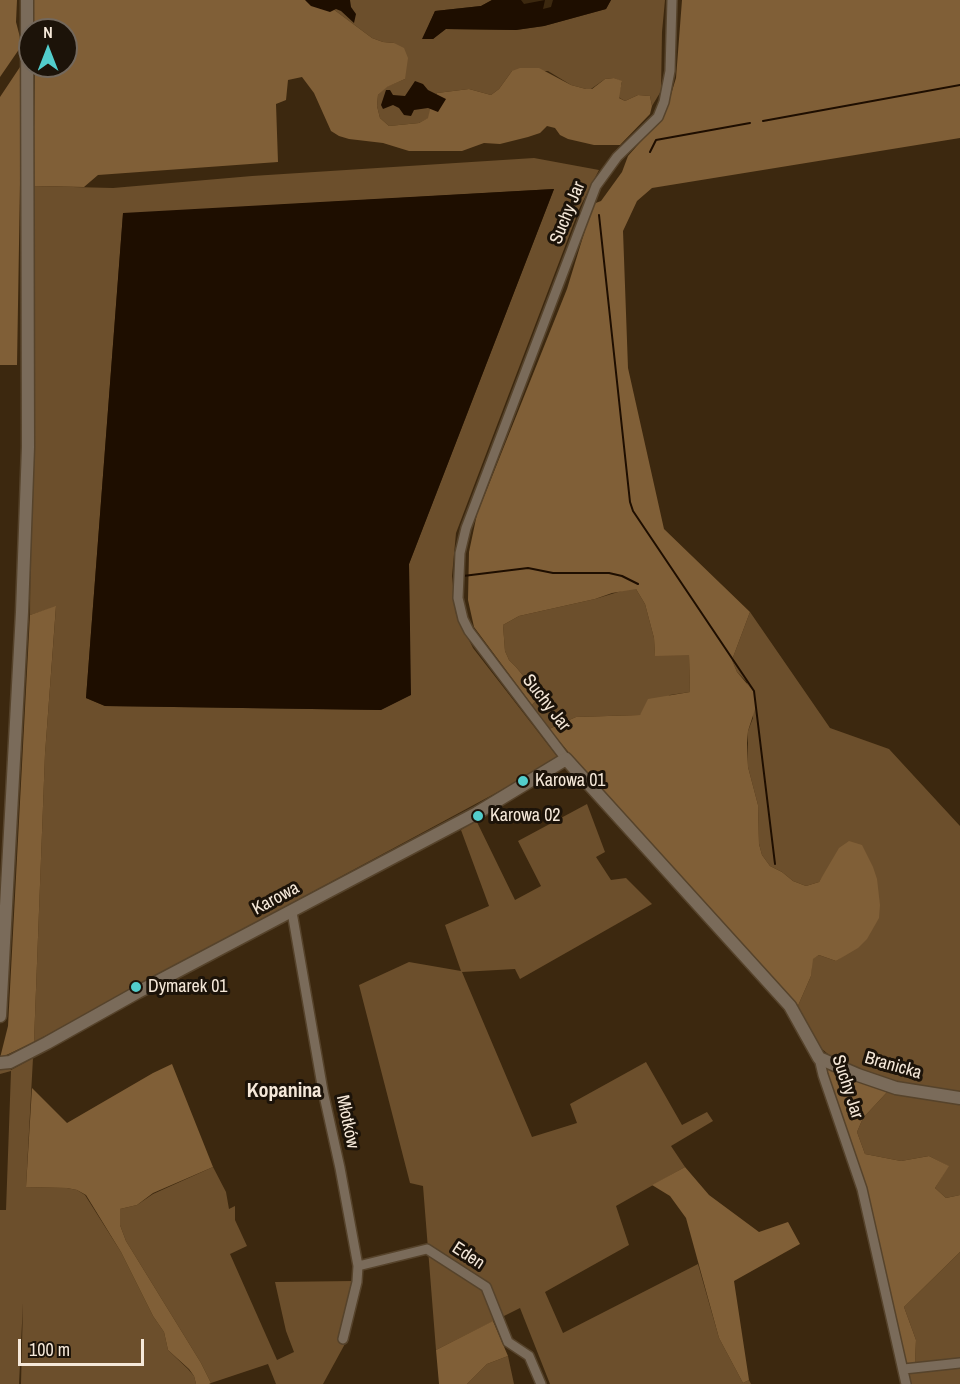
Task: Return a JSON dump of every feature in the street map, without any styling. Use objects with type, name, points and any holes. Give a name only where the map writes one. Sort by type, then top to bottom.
[{"type":"street","points":[[0,1016],[28,447],[27,0]]},
{"type":"street","name":"Suchy Jar","points":[[672,0],[670,71],[664,102],[658,117],[617,158],[597,186],[470,517],[460,553],[459,598],[463,619],[469,631],[566,759],[790,1006],[819,1058],[862,1189],[906,1384]]},
{"type":"street","name":"Karowa","points":[[0,1063],[15,1060],[142,990],[292,912],[485,808],[566,759]]},
{"type":"street","name":"Młotków","points":[[292,912],[323,1090],[358,1266],[357,1282],[343,1339]]},
{"type":"street","name":"Branicka","points":[[819,1058],[896,1088],[960,1098]]},
{"type":"street","name":"Eden","points":[[358,1266],[427,1249],[486,1287],[508,1342],[529,1356],[541,1384]]},
{"type":"street","points":[[904,1369],[960,1363]]},
{"type":"shaded area","points":[[0,0],[17,0],[18,51],[0,77]]},
{"type":"shaded area","points":[[33,0],[321,0],[372,38],[404,48],[408,58],[405,79],[387,87],[378,95],[377,106],[380,118],[389,126],[419,123],[428,118],[432,101],[437,93],[469,89],[491,95],[499,89],[512,71],[520,68],[539,68],[571,85],[586,89],[592,89],[605,79],[614,78],[622,81],[619,98],[625,101],[638,95],[650,96],[652,106],[650,114],[620,145],[594,145],[568,139],[560,135],[555,128],[547,126],[540,133],[528,137],[500,144],[484,143],[462,151],[409,151],[383,143],[349,139],[331,131],[314,93],[302,77],[288,80],[286,100],[276,104],[278,162],[98,175],[84,187],[33,186],[35,78],[78,78],[78,18],[34,18]]},
{"type":"shaded area","points":[[305,0],[350,0],[351,7],[356,14],[354,23],[341,11],[336,9],[330,12],[311,6]]},
{"type":"shaded area","points":[[321,0],[492,0],[481,6],[435,11],[423,39],[433,39],[445,29],[516,30],[544,26],[606,9],[611,0],[665,0],[661,91],[652,106],[650,96],[638,95],[625,101],[618,97],[622,82],[614,78],[605,79],[591,89],[586,89],[571,85],[548,71],[512,71],[499,89],[491,95],[469,89],[437,93],[432,101],[429,118],[419,123],[389,126],[380,118],[377,106],[378,95],[386,87],[405,79],[394,43],[372,38]]},
{"type":"shaded area","points":[[492,0],[521,0],[524,4],[545,0],[543,9],[551,7],[553,0],[611,0],[606,9],[544,26],[516,30],[446,29],[433,39],[422,39],[435,11],[481,6]]},
{"type":"shaded area","points":[[682,0],[960,0],[960,138],[652,188],[637,201],[623,231],[628,368],[664,529],[750,612],[732,660],[737,672],[754,692],[756,706],[748,731],[748,767],[758,805],[759,844],[762,855],[770,866],[793,881],[806,886],[819,882],[839,848],[849,841],[862,845],[877,879],[879,918],[867,939],[858,948],[836,961],[819,955],[813,959],[811,976],[797,1008],[549,729],[576,717],[640,715],[648,699],[690,692],[689,655],[655,656],[654,638],[645,604],[636,589],[519,616],[503,625],[505,651],[509,660],[534,689],[537,699],[532,705],[474,627],[468,600],[469,552],[477,514],[567,289],[593,204],[601,201],[622,172],[628,156],[665,114],[676,78]]},
{"type":"shaded area","points":[[18,70],[18,78],[22,78],[17,365],[0,365],[0,97]]},
{"type":"shaded area","points":[[415,81],[446,99],[438,112],[428,108],[414,110],[411,116],[404,115],[399,108],[393,105],[383,109],[381,105],[386,90],[390,90],[393,95],[405,96]]},
{"type":"shaded area","points":[[534,158],[599,170],[580,207],[456,533],[452,576],[456,614],[473,648],[559,759],[34,1042],[45,754],[56,607],[30,615],[33,186],[113,188],[252,176]],"holes":[[[554,189],[409,564],[410,695],[380,710],[105,706],[86,698],[123,214]]]},
{"type":"shaded area","points":[[554,189],[409,564],[411,695],[381,710],[105,706],[86,698],[123,213]]},
{"type":"shaded area","points":[[636,589],[645,604],[654,638],[655,655],[689,655],[690,692],[670,695],[640,715],[576,717],[549,729],[532,705],[537,699],[534,689],[509,660],[505,651],[503,625],[519,616]]},
{"type":"shaded area","points":[[56,606],[45,754],[34,1042],[0,1058],[8,1026],[30,615]]},
{"type":"shaded area","points":[[750,612],[830,728],[889,749],[960,826],[960,1093],[897,1084],[863,1073],[829,1055],[815,1043],[797,1008],[811,976],[812,959],[819,955],[836,961],[846,954],[826,872],[819,882],[806,886],[793,881],[770,866],[762,855],[759,844],[758,805],[748,767],[748,731],[753,718],[747,682],[737,672],[732,660]]},
{"type":"shaded area","points":[[587,804],[605,852],[596,857],[611,880],[626,878],[652,904],[520,979],[515,969],[462,972],[532,1137],[577,1123],[570,1104],[646,1062],[682,1125],[707,1112],[713,1121],[671,1146],[685,1167],[616,1206],[629,1245],[545,1292],[563,1333],[698,1264],[719,1338],[743,1383],[749,1380],[751,1384],[550,1384],[520,1308],[436,1350],[423,1186],[410,1183],[359,985],[409,962],[461,971],[445,925],[489,906],[461,830],[476,820],[515,900],[541,886],[518,841]]},
{"type":"shaded area","points":[[33,1058],[26,1187],[67,1188],[85,1195],[121,1252],[153,1316],[164,1332],[168,1350],[194,1376],[196,1384],[21,1384],[23,1303],[19,1384],[0,1384],[0,1210],[6,1210],[11,1071],[0,1074],[0,1070],[9,1066],[11,1070]]},
{"type":"shaded area","points":[[172,1064],[213,1167],[153,1193],[137,1205],[120,1209],[120,1225],[126,1241],[201,1363],[211,1383],[209,1384],[196,1384],[189,1369],[168,1350],[164,1332],[153,1316],[121,1252],[86,1195],[67,1188],[26,1187],[32,1088],[67,1123]]},
{"type":"shaded area","points":[[827,1068],[834,1068],[889,1090],[863,1118],[857,1132],[865,1154],[901,1161],[929,1156],[949,1166],[935,1188],[946,1198],[960,1195],[960,1252],[904,1307],[916,1340],[915,1363],[905,1364],[894,1315],[826,1079]]},
{"type":"shaded area","points":[[889,1090],[960,1101],[960,1195],[946,1198],[935,1188],[948,1166],[929,1156],[901,1161],[865,1154],[857,1132],[863,1118]]},
{"type":"shaded area","points":[[213,1167],[226,1192],[229,1209],[235,1206],[235,1220],[247,1246],[230,1254],[277,1360],[294,1352],[286,1331],[275,1282],[353,1281],[346,1342],[323,1384],[276,1384],[268,1364],[211,1383],[126,1241],[120,1225],[120,1209],[137,1205],[153,1194]]},
{"type":"shaded area","points":[[685,1167],[709,1195],[759,1232],[788,1222],[800,1244],[734,1281],[749,1380],[743,1383],[719,1338],[686,1218],[670,1196],[652,1185]]},
{"type":"shaded area","points":[[960,1252],[960,1358],[915,1363],[916,1340],[904,1307]]},
{"type":"shaded area","points":[[493,1321],[508,1356],[487,1364],[467,1384],[439,1384],[436,1350]]},
{"type":"shaded area","points":[[508,1356],[514,1384],[467,1384],[487,1364]]},
{"type":"shaded area","points":[[960,1367],[960,1384],[909,1384],[908,1373]]},
{"type":"waterway","points":[[763,121],[960,85]]},
{"type":"waterway","points":[[650,152],[656,140],[750,123]]},
{"type":"waterway","points":[[599,215],[630,502],[633,511],[754,691],[775,864]]},
{"type":"waterway","points":[[463,576],[528,568],[553,573],[609,573],[622,576],[638,584]]},
{"type":"place","name":"Karowa 01","points":[[523,781]]},
{"type":"place","name":"Karowa 02","points":[[478,816]]},
{"type":"place","name":"Dymarek 01","points":[[136,987]]},
{"type":"district","name":"Kopanina","points":[[284,1092]]}]
